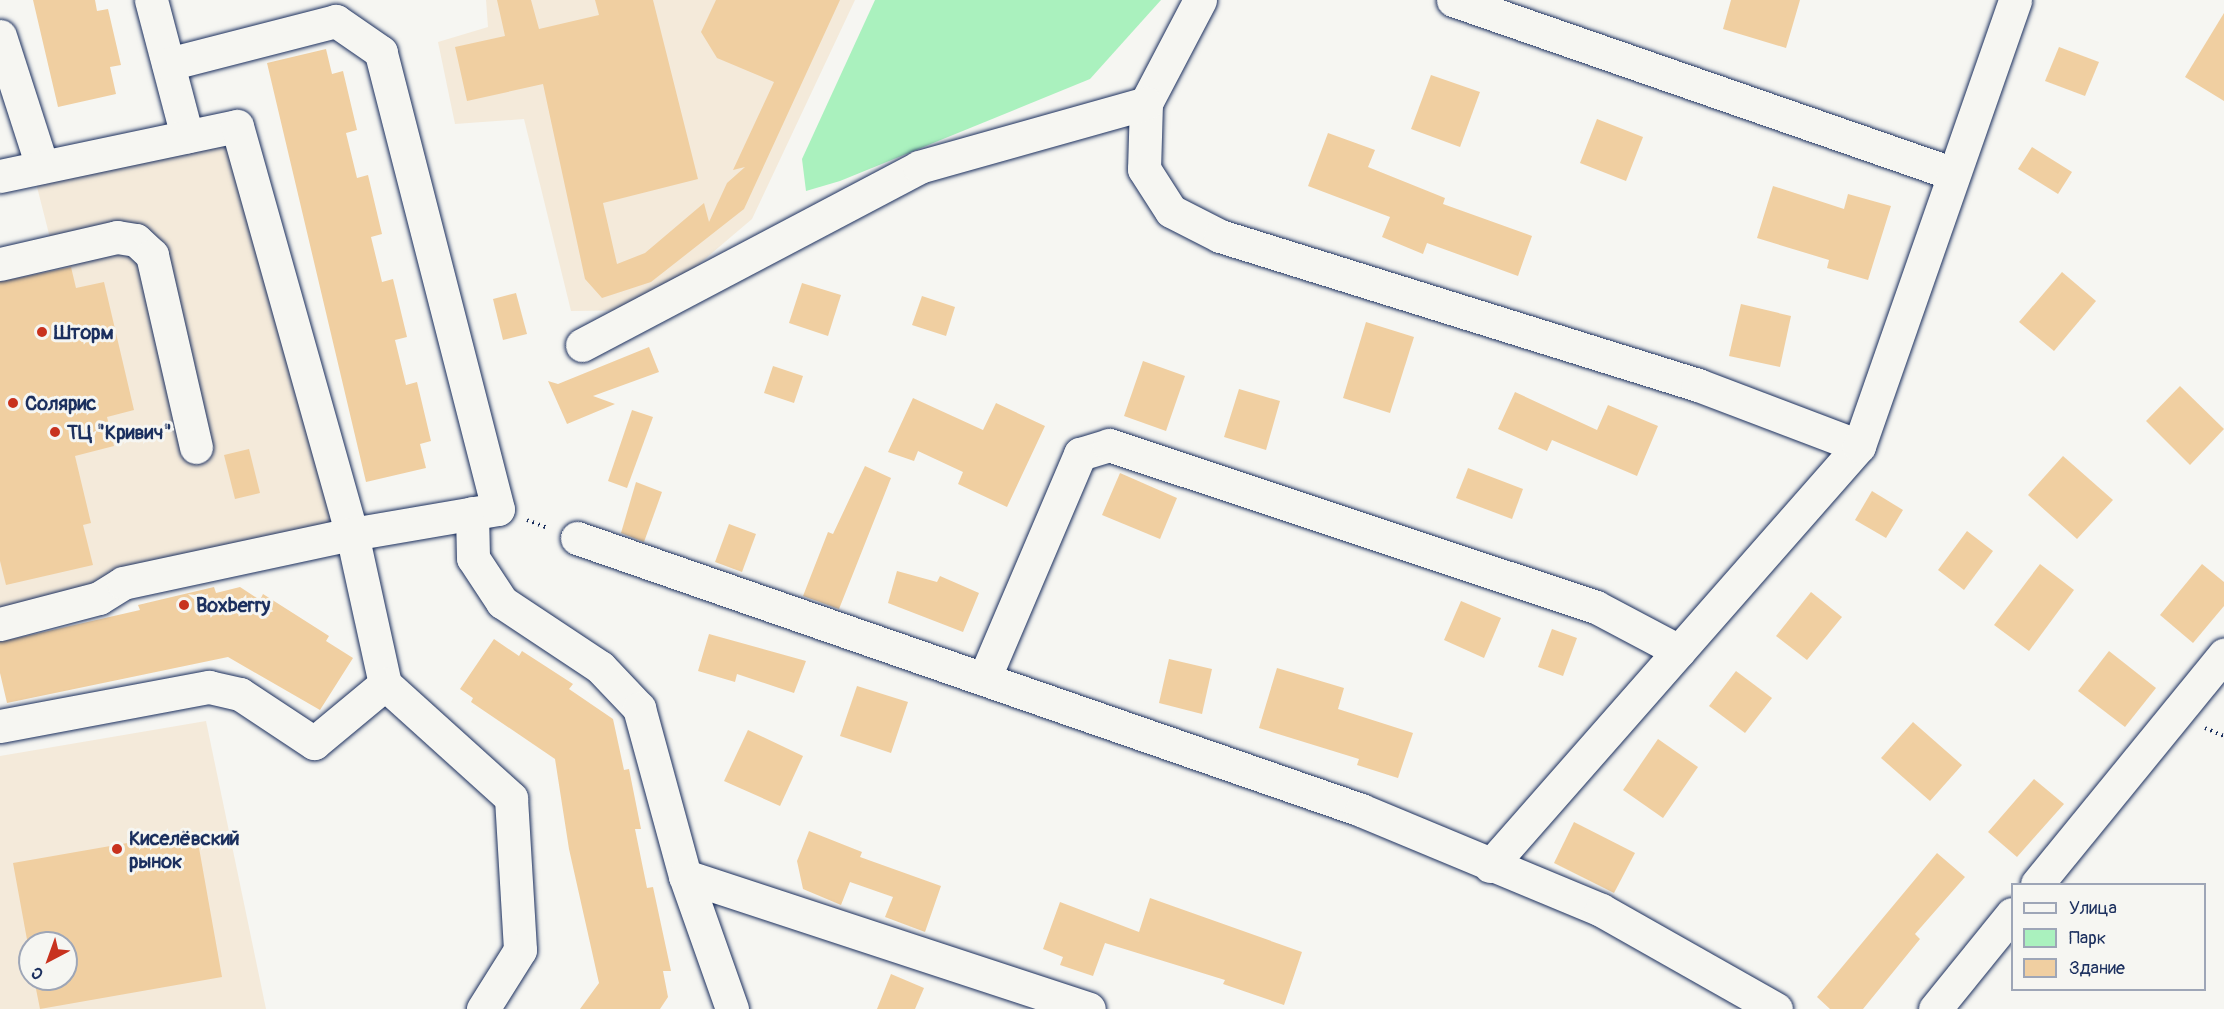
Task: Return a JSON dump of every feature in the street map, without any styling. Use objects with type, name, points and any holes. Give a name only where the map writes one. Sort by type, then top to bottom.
[{"type":"street","points":[[151,0],[188,136]]},
{"type":"street","points":[[1200,0],[1146,103],[1144,169],[1171,211],[1220,236],[1698,385],[1859,446]]},
{"type":"street","points":[[1453,0],[1954,174]]},
{"type":"street","points":[[1490,866],[1859,446],[2015,0]]},
{"type":"street","points":[[168,64],[336,21],[381,52],[485,511],[473,558],[502,602],[600,667],[639,708],[686,876],[732,1009]]},
{"type":"street","points":[[0,36],[42,166]]},
{"type":"street","points":[[582,345],[919,167],[1146,103]]},
{"type":"street","points":[[0,176],[237,126],[352,534],[385,684],[511,798],[520,950],[483,1009]]},
{"type":"street","points":[[0,264],[117,237],[136,240],[152,255],[196,447]]},
{"type":"street","points":[[984,679],[1080,454],[1109,445],[1596,607],[1678,651]]},
{"type":"street","points":[[0,624],[99,598],[123,583],[352,534],[485,511]]},
{"type":"street","points":[[577,538],[1361,810],[1490,866],[1601,910],[1776,1009]]},
{"type":"street","points":[[2039,883],[2224,656]]},
{"type":"street","points":[[0,726],[209,687],[240,694],[314,743],[385,684]]},
{"type":"street","points":[[686,876],[1089,1009]]},
{"type":"street","points":[[1935,1009],[2011,916]]},
{"type":"path","points":[[485,511],[577,538]]},
{"type":"shaded area","points":[[486,0],[855,0],[752,219],[645,310],[571,311],[524,119],[455,124],[438,42],[488,27]]},
{"type":"shaded area","points":[[228,141],[336,526],[0,615],[0,251],[50,238],[36,183]]},
{"type":"shaded area","name":"Киселёвский рынок","points":[[206,721],[266,1009],[0,1009],[0,756]]},
{"type":"green space","points":[[875,0],[1161,0],[1090,79],[840,181],[806,191],[802,159]]},
{"type":"building","points":[[33,0],[95,0],[97,11],[108,9],[121,65],[110,67],[116,94],[58,107]]},
{"type":"building","points":[[497,0],[531,0],[539,29],[599,15],[595,0],[653,0],[698,179],[603,203],[617,264],[645,253],[704,203],[709,222],[727,183],[745,167],[733,170],[774,82],[717,58],[701,32],[716,0],[840,0],[744,209],[651,282],[602,298],[585,279],[543,84],[467,101],[455,47],[505,36]]},
{"type":"building","points":[[1731,0],[1800,0],[1786,48],[1723,29]]},
{"type":"building","points":[[2224,13],[2224,101],[2185,77]]},
{"type":"building","points":[[2059,47],[2099,62],[2085,96],[2045,81]]},
{"type":"building","points":[[326,49],[332,74],[343,71],[357,130],[346,133],[357,178],[368,175],[382,234],[371,237],[382,282],[393,279],[407,337],[395,340],[406,385],[417,382],[431,441],[420,444],[426,468],[366,482],[267,63]]},
{"type":"building","points":[[1431,75],[1480,92],[1460,147],[1411,129]]},
{"type":"building","points":[[1597,119],[1643,137],[1626,181],[1580,163]]},
{"type":"building","points":[[1328,133],[1375,150],[1368,167],[1445,198],[1443,204],[1532,236],[1518,276],[1427,243],[1423,254],[1382,237],[1390,217],[1308,186]]},
{"type":"building","points":[[2032,147],[2072,172],[2058,194],[2018,169]]},
{"type":"building","points":[[1773,186],[1844,209],[1848,194],[1891,206],[1868,280],[1827,268],[1829,260],[1757,238]]},
{"type":"building","name":"ТЦ \"Кривич\"","points":[[71,267],[76,288],[104,282],[134,410],[107,417],[114,446],[75,456],[91,523],[83,525],[93,565],[6,585],[0,561],[0,282]]},
{"type":"building","points":[[2062,272],[2096,301],[2054,351],[2019,322]]},
{"type":"building","points":[[802,283],[841,295],[828,336],[789,323]]},
{"type":"building","points":[[516,293],[527,334],[503,340],[493,299]]},
{"type":"building","points":[[922,296],[955,307],[946,336],[912,325]]},
{"type":"building","points":[[1741,304],[1791,316],[1780,367],[1729,356]]},
{"type":"building","points":[[1366,322],[1414,337],[1390,413],[1343,398]]},
{"type":"building","points":[[649,347],[659,372],[593,396],[615,404],[567,424],[548,381],[558,384]]},
{"type":"building","points":[[1143,361],[1185,376],[1166,431],[1124,416]]},
{"type":"building","points":[[773,366],[803,376],[794,403],[764,393]]},
{"type":"building","points":[[2180,386],[2224,429],[2190,465],[2146,421]]},
{"type":"building","points":[[1239,389],[1280,401],[1266,450],[1224,437]]},
{"type":"building","points":[[1515,392],[1597,430],[1608,405],[1658,426],[1637,476],[1552,440],[1547,451],[1498,429]]},
{"type":"building","points":[[913,398],[983,430],[996,403],[1045,426],[1007,507],[958,484],[963,472],[918,451],[914,461],[888,452]]},
{"type":"building","points":[[632,410],[653,417],[627,488],[608,481]]},
{"type":"building","points":[[249,449],[260,493],[235,499],[224,455]]},
{"type":"building","points":[[2063,456],[2113,500],[2077,539],[2028,495]]},
{"type":"building","points":[[865,466],[891,478],[839,609],[803,596],[828,532],[833,534]]},
{"type":"building","points":[[1468,468],[1523,489],[1512,519],[1456,498]]},
{"type":"building","points":[[1120,473],[1177,498],[1160,539],[1102,515]]},
{"type":"building","points":[[636,482],[662,492],[644,542],[621,533]]},
{"type":"building","points":[[1872,491],[1903,510],[1886,538],[1855,520]]},
{"type":"building","points":[[729,524],[756,534],[742,572],[715,562]]},
{"type":"building","points":[[1967,531],[1993,551],[1964,590],[1938,570]]},
{"type":"building","points":[[2040,564],[2074,590],[2029,651],[1994,625]]},
{"type":"building","points":[[2202,564],[2224,582],[2224,606],[2193,643],[2160,615]]},
{"type":"building","points":[[897,571],[937,582],[940,576],[979,593],[963,632],[888,603]]},
{"type":"building","points":[[214,587],[216,593],[240,587],[260,600],[263,594],[329,636],[326,641],[353,658],[320,710],[228,657],[7,703],[0,673],[0,642],[140,610],[138,605]]},
{"type":"building","points":[[1811,592],[1842,617],[1807,660],[1776,636]]},
{"type":"building","points":[[1461,601],[1501,618],[1484,658],[1444,640]]},
{"type":"building","points":[[1552,629],[1577,638],[1563,676],[1538,667]]},
{"type":"building","points":[[709,634],[806,661],[794,693],[737,674],[735,682],[698,671]]},
{"type":"building","points":[[494,639],[519,656],[522,651],[573,684],[569,689],[613,719],[624,770],[629,769],[641,829],[635,829],[647,888],[653,887],[671,971],[663,971],[668,997],[660,1009],[580,1009],[599,983],[569,849],[555,759],[471,702],[473,698],[460,689]]},
{"type":"building","points":[[2109,651],[2156,688],[2125,727],[2078,691]]},
{"type":"building","points":[[1169,659],[1212,669],[1202,714],[1159,703]]},
{"type":"building","points":[[1277,668],[1344,688],[1338,709],[1413,733],[1398,778],[1357,765],[1359,759],[1259,728]]},
{"type":"building","points":[[1736,671],[1772,698],[1745,733],[1709,706]]},
{"type":"building","points":[[857,686],[908,702],[891,753],[840,736]]},
{"type":"building","points":[[1913,722],[1962,765],[1930,801],[1881,758]]},
{"type":"building","points":[[748,730],[803,756],[780,806],[724,781]]},
{"type":"building","points":[[1658,739],[1698,767],[1663,818],[1623,790]]},
{"type":"building","points":[[2034,779],[2064,804],[2017,857],[1988,832]]},
{"type":"building","points":[[1574,822],[1635,853],[1614,893],[1554,863]]},
{"type":"building","points":[[196,831],[222,977],[40,1009],[36,991],[78,991],[78,931],[25,931],[13,863]]},
{"type":"building","points":[[809,831],[862,852],[860,857],[941,886],[925,932],[885,917],[893,897],[850,882],[841,905],[803,889],[797,861]]},
{"type":"building","points":[[1937,853],[1965,877],[1915,934],[1920,939],[1863,1009],[1830,1009],[1817,997]]},
{"type":"building","points":[[1150,898],[1302,952],[1284,1005],[1223,984],[1225,980],[1105,943],[1093,976],[1060,965],[1063,957],[1043,949],[1060,902],[1139,932]]},
{"type":"building","points":[[891,974],[924,988],[915,1009],[877,1009]]},
{"type":"place","name":"Шторм","points":[[42,332]]},
{"type":"place","name":"Солярис","points":[[13,403]]},
{"type":"place","name":"ТЦ \"Кривич\"","points":[[55,432]]},
{"type":"place","name":"Boxberry","points":[[184,605]]},
{"type":"place","name":"Киселёвский рынок","points":[[117,849]]}]
